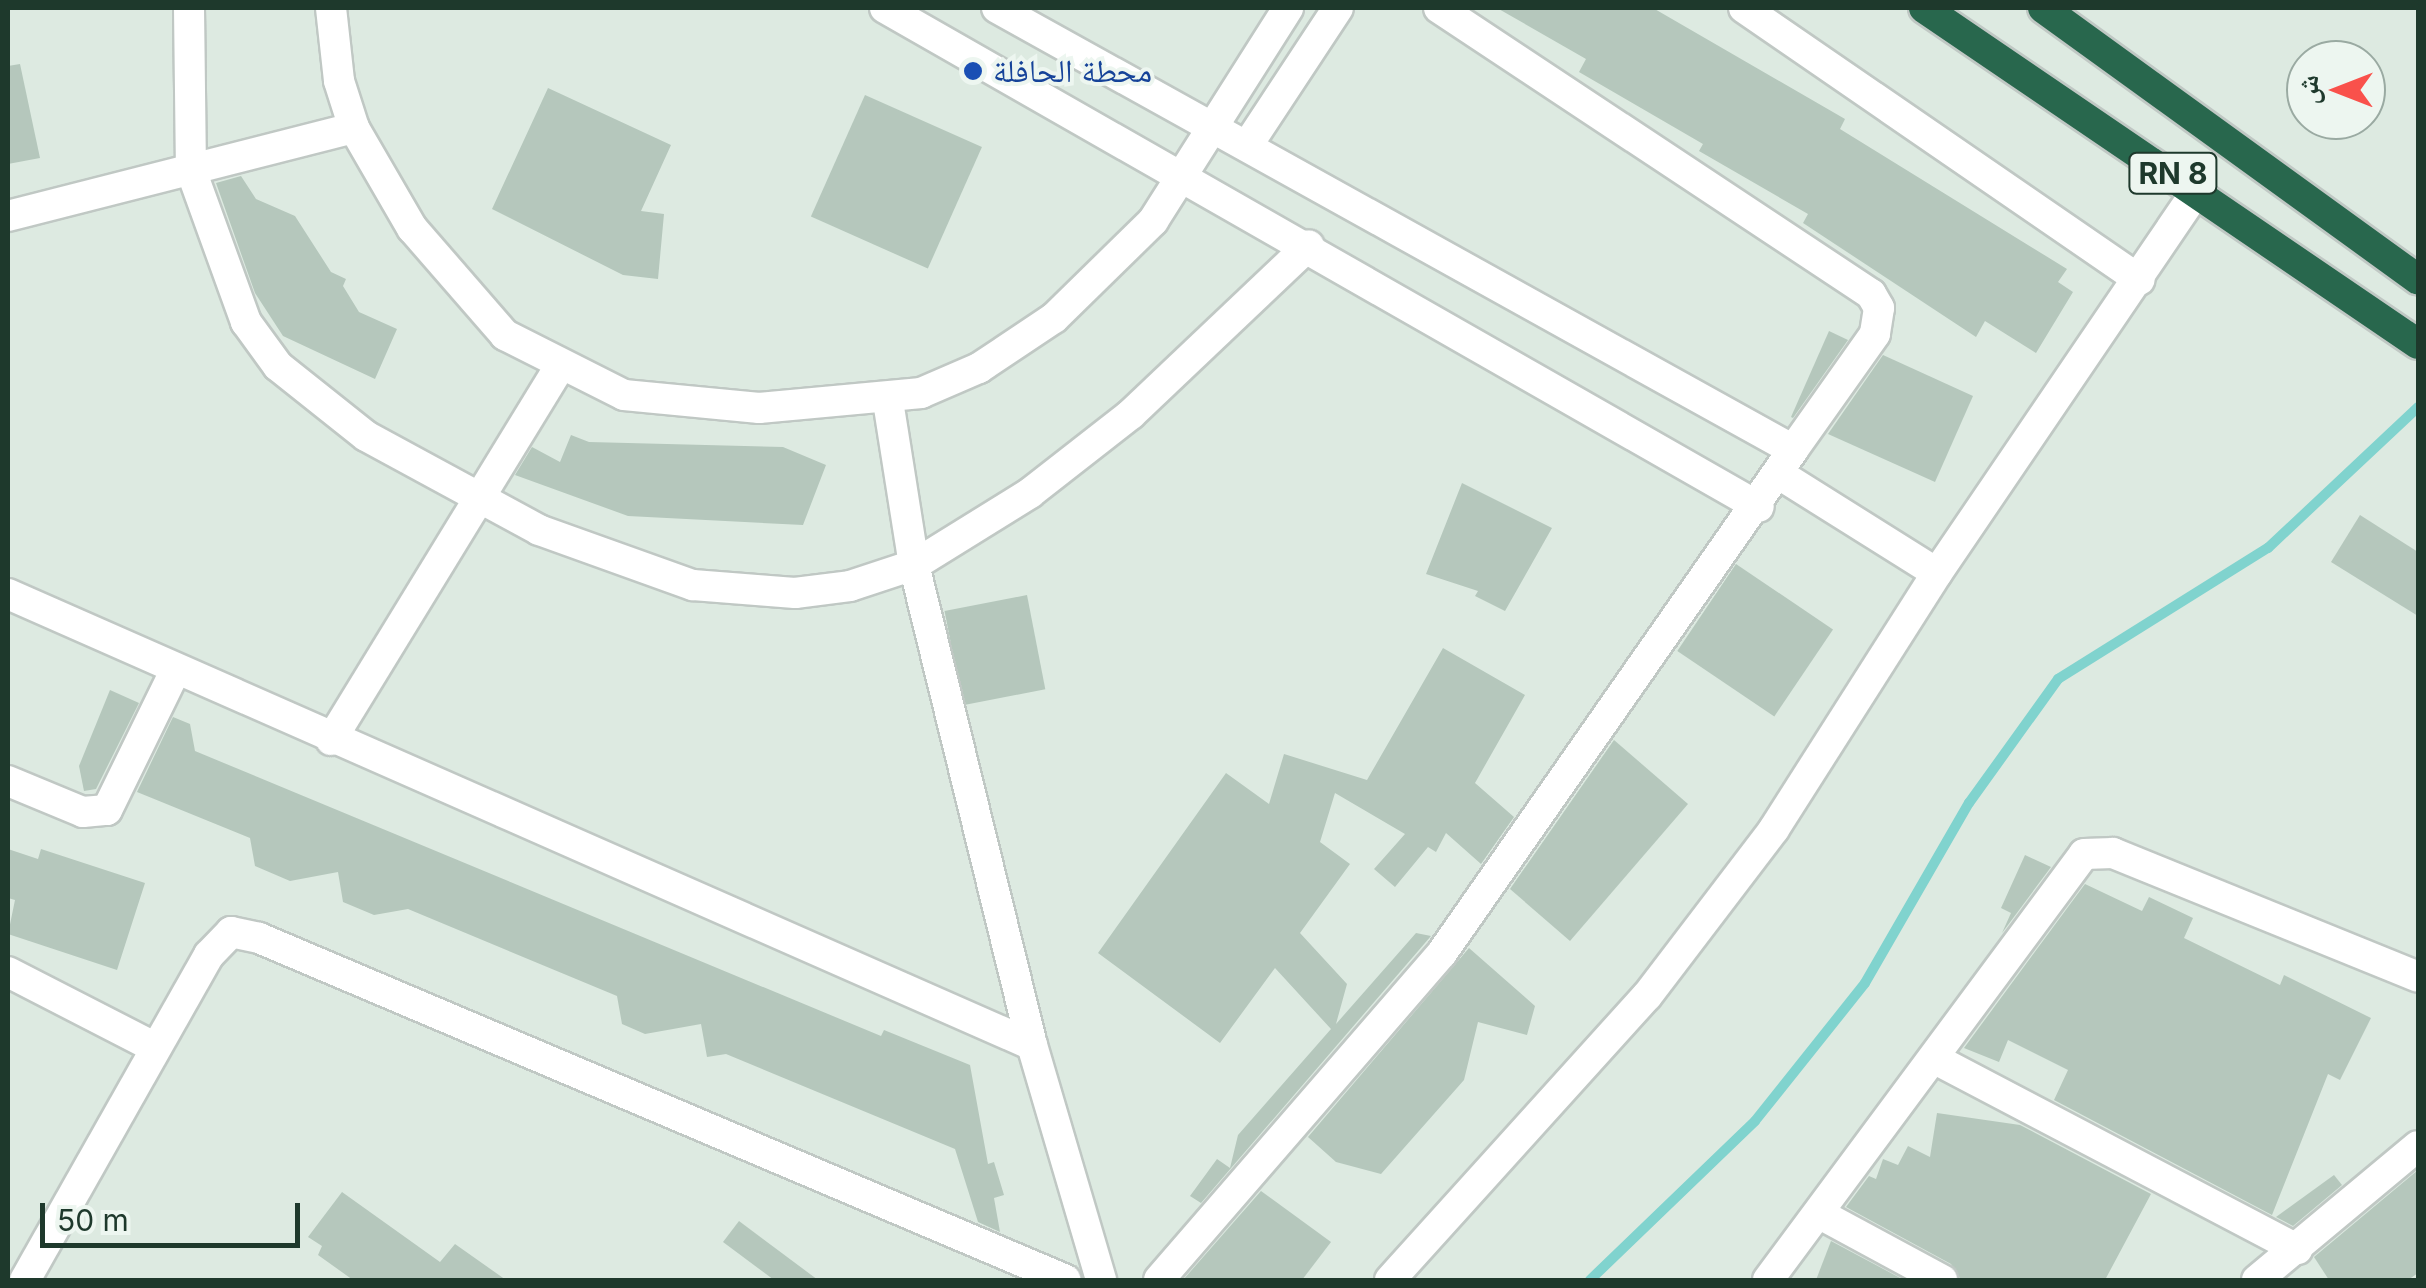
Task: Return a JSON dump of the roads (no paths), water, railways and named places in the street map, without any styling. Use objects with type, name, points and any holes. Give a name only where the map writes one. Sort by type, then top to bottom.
[{"type":"highway","name":"RN 8","points":[[1924,8],[2198,190],[2418,344]]},
{"type":"highway","name":"RN 8","points":[[2043,8],[2418,279]]},
{"type":"street","points":[[190,8],[190,170],[246,322],[278,366],[366,436],[480,499],[539,530],[693,585],[796,593],[850,586],[914,565],[1030,494],[1132,414],[1310,245]]},
{"type":"street","points":[[331,8],[339,81],[354,128],[412,228],[460,288],[505,335],[559,368],[624,396],[688,405],[888,401],[979,368],[1054,318],[1153,221],[1288,8]]},
{"type":"street","points":[[885,8],[1310,245],[1759,507]]},
{"type":"street","points":[[997,8],[1247,146],[1786,462],[1937,573]]},
{"type":"street","points":[[1247,146],[1338,8]]},
{"type":"street","points":[[1159,1280],[1442,953],[1759,507],[1875,334],[1879,308],[1871,294],[1439,8]]},
{"type":"street","points":[[1744,8],[2140,280]]},
{"type":"street","points":[[8,216],[354,128]]},
{"type":"street","points":[[1390,1280],[1647,996],[1774,830],[1937,573],[2198,190]]},
{"type":"street","points":[[331,740],[559,368]]},
{"type":"street","points":[[888,401],[914,565],[1032,1045],[1101,1280]]},
{"type":"street","points":[[8,594],[331,740],[1032,1045]]},
{"type":"street","points":[[8,781],[83,812],[107,810],[176,669]]},
{"type":"street","points":[[1768,1280],[1937,1060],[2063,878],[2095,850],[2418,977]]},
{"type":"street","points":[[25,1280],[219,940],[226,933],[244,932],[1066,1280]]},
{"type":"street","points":[[8,972],[156,1048]]},
{"type":"street","points":[[1937,1060],[2298,1249]]},
{"type":"street","points":[[2257,1280],[2418,1146]]},
{"type":"street","points":[[1820,1214],[1942,1280]]},
{"type":"waterway","points":[[1590,1280],[1755,1121],[1865,983],[1969,803],[2058,679],[2268,548],[2418,407]]},
{"type":"place","name":"محطة الحافلة","points":[[973,71]]}]
